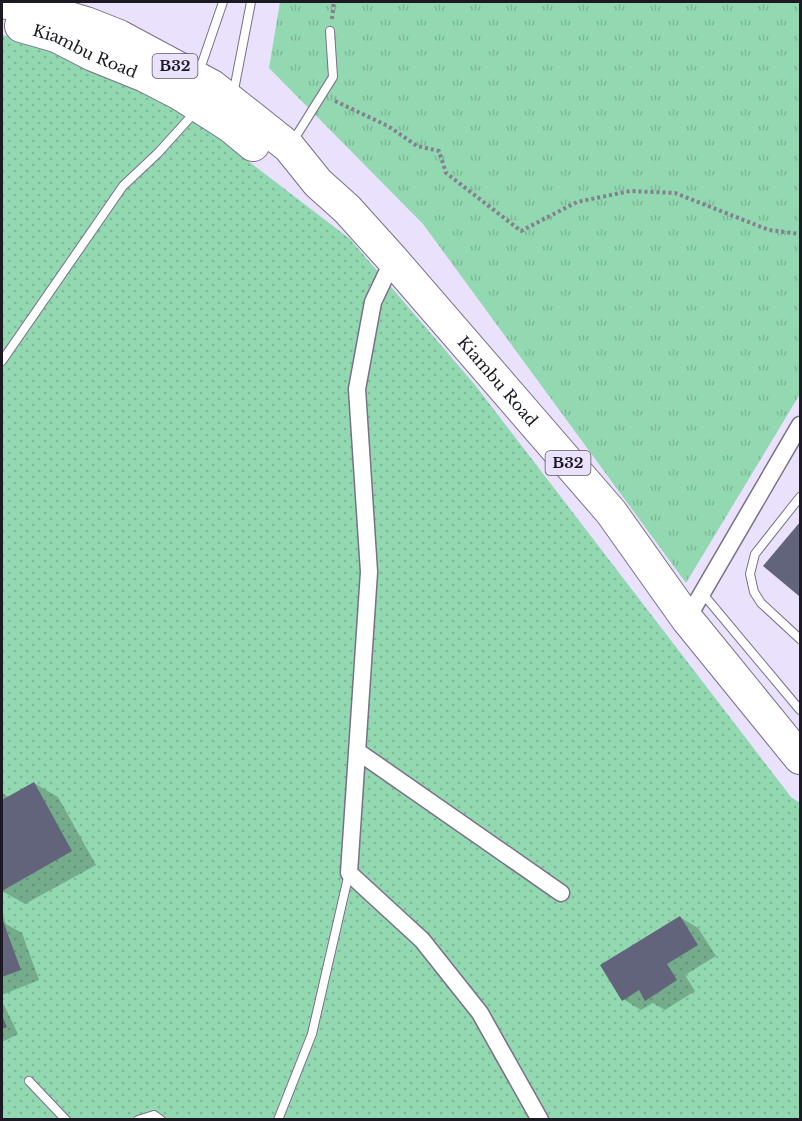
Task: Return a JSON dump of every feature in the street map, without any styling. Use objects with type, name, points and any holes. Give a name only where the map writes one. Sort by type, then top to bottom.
[{"type":"highway","name":"Kiambu Road","points":[[2,2],[35,8],[119,36],[290,147],[318,183],[347,209],[393,260],[695,606],[801,758]]},
{"type":"highway","name":"Kiambu Road","points":[[2,21],[56,36],[93,55],[154,81],[210,93],[230,126],[277,164],[318,183]]},
{"type":"street","points":[[393,260],[373,302],[357,389],[369,572],[349,873],[422,940],[480,1013],[540,1119]]},
{"type":"street","points":[[695,606],[801,425]]},
{"type":"street","points":[[357,751],[561,893]]},
{"type":"lane","points":[[210,93],[223,2]]},
{"type":"lane","points":[[2,361],[123,186],[158,153],[210,93],[251,2]]},
{"type":"lane","points":[[290,147],[333,76],[330,31]]},
{"type":"lane","points":[[801,497],[755,554],[750,574],[754,592],[761,603],[801,639]]},
{"type":"lane","points":[[695,606],[801,710]]},
{"type":"lane","points":[[278,1119],[293,1087],[312,1034],[349,873]]},
{"type":"lane","points":[[29,1081],[66,1119]]},
{"type":"lane","points":[[138,1119],[154,1115],[161,1119]]},
{"type":"path","points":[[320,95],[388,126],[417,146],[439,151],[446,172],[521,231],[578,202],[630,191],[675,193],[769,230],[801,234]]},
{"type":"green space","points":[[280,2],[800,2],[800,394],[686,583],[423,224],[269,68]]},
{"type":"green space","points":[[2,35],[112,57],[350,239],[475,385],[791,797],[800,803],[800,1119],[2,1119]]},
{"type":"building","points":[[800,522],[800,595],[799,596],[763,566]]},
{"type":"building","points":[[34,782],[72,851],[2,891],[2,800]]},
{"type":"building","points":[[680,916],[698,945],[667,964],[677,980],[645,1001],[639,990],[622,1001],[600,965]]},
{"type":"building","points":[[2,922],[21,970],[2,977]]},
{"type":"building","points":[[2,1015],[7,1027],[2,1029]]}]
